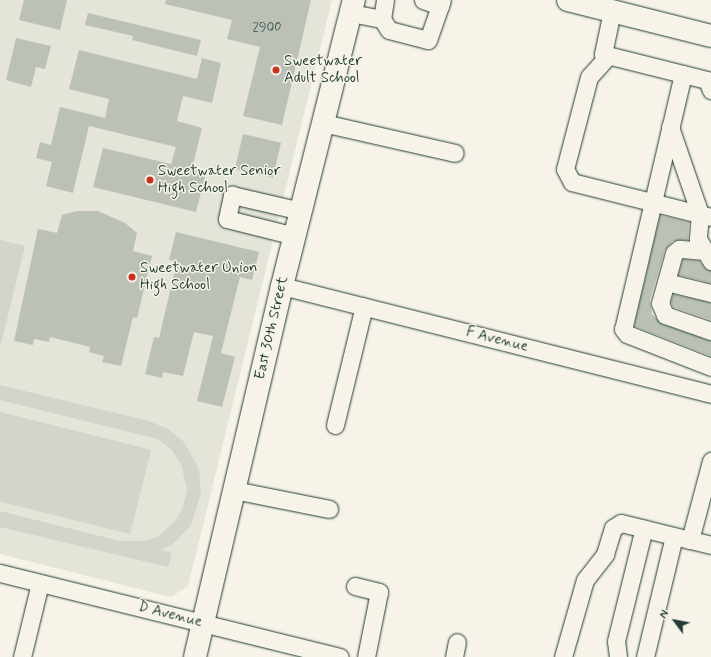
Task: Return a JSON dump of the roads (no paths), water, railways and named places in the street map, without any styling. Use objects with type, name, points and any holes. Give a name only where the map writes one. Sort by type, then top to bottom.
[{"type":"main road","points":[[575,1],[711,36]]},
{"type":"main road","name":"East 30th Street","points":[[195,657],[282,286],[353,7]]},
{"type":"street","points":[[382,20],[385,0]]},
{"type":"street","points":[[353,7],[382,20],[389,30],[428,40],[441,3],[423,0]]},
{"type":"street","points":[[612,11],[603,54],[707,80],[711,90]]},
{"type":"street","points":[[608,56],[589,77],[565,168],[572,182],[706,216]]},
{"type":"street","points":[[683,74],[623,328],[627,334],[711,367]]},
{"type":"street","points":[[323,123],[455,153]]},
{"type":"street","points":[[670,127],[706,216],[698,239],[709,257]]},
{"type":"street","points":[[295,236],[227,219],[232,195],[301,211]]},
{"type":"street","points":[[709,257],[679,249],[674,253],[660,303],[665,315],[711,332]]},
{"type":"street","points":[[666,282],[711,293]]},
{"type":"street","name":"F Avenue","points":[[282,286],[711,394]]},
{"type":"street","points":[[335,425],[364,306]]},
{"type":"street","points":[[645,657],[682,538],[711,461]]},
{"type":"street","points":[[234,490],[328,509]]},
{"type":"street","points":[[564,657],[585,580],[605,554],[612,528],[621,523],[711,545]]},
{"type":"street","points":[[618,657],[616,641],[644,528]]},
{"type":"street","name":"D Avenue","points":[[0,573],[340,657]]},
{"type":"street","points":[[22,657],[40,583]]},
{"type":"street","points":[[355,586],[379,592],[366,657]]},
{"type":"place","name":"Sweetwater Adult School","points":[[276,70]]},
{"type":"place","name":"Sweetwater Senior High School","points":[[150,180]]},
{"type":"place","name":"Sweetwater Union High School","points":[[132,277]]}]
